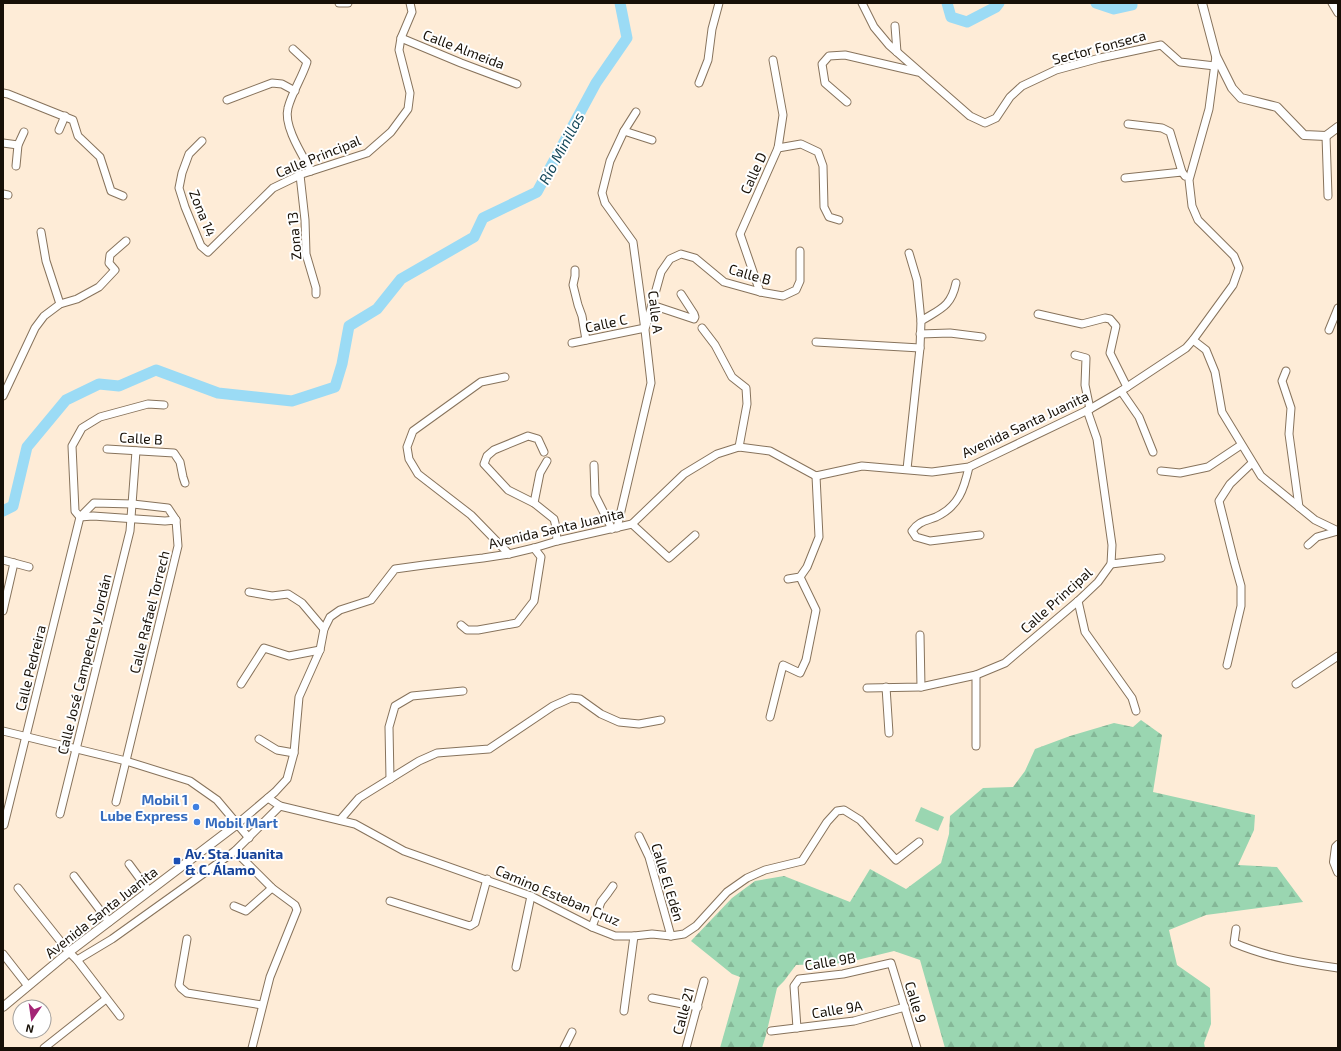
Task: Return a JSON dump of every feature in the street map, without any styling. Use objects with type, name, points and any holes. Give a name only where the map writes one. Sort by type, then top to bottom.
[{"type":"street","points":[[339,3],[348,3]]},
{"type":"street","name":"Calle Principal","points":[[208,252],[273,188],[300,175],[367,153],[391,132],[408,109],[410,93],[399,50],[412,12],[410,3]]},
{"type":"street","points":[[699,83],[708,60],[712,29],[719,3]]},
{"type":"street","name":"Sector Fonseca","points":[[862,3],[874,27],[889,45],[970,116],[985,123],[996,118],[1010,97],[1022,86],[1056,70],[1100,58],[1161,45],[1180,62],[1215,66]]},
{"type":"street","points":[[1202,3],[1216,56],[1232,88],[1241,98],[1277,107],[1304,135],[1326,136],[1338,127]]},
{"type":"street","points":[[1332,3],[1338,13]]},
{"type":"street","points":[[895,26],[897,52]]},
{"type":"street","name":"Calle Almeida","points":[[402,38],[461,63],[517,84]]},
{"type":"street","points":[[292,49],[307,62],[287,109],[288,122],[297,146],[311,171]]},
{"type":"street","points":[[847,102],[825,83],[822,64],[829,56],[845,55],[920,72]]},
{"type":"street","name":"Avenida Santa Juanita","points":[[3,1007],[69,952],[236,824],[268,798],[287,779],[294,753],[299,697],[320,650],[324,629],[330,617],[340,610],[371,600],[395,569],[509,554],[557,541],[632,524],[684,474],[717,454],[739,448],[770,450],[816,476],[862,466],[932,472],[969,466],[1089,409],[1124,389],[1186,348],[1233,285],[1239,268],[1234,256],[1198,220],[1192,206],[1189,180],[1209,109],[1216,56]]},
{"type":"street","name":"Calle D","points":[[760,292],[740,234],[778,148],[783,115],[773,60]]},
{"type":"street","points":[[227,100],[272,83],[282,84],[295,91]]},
{"type":"street","points":[[3,93],[72,120],[78,136],[100,157],[111,191],[123,196]]},
{"type":"street","name":"Calle A","points":[[614,529],[651,383],[634,242],[605,203],[602,193],[610,161],[624,131],[636,112]]},
{"type":"street","points":[[59,130],[65,116]]},
{"type":"street","points":[[1128,124],[1162,128],[1170,132],[1182,172],[1189,180]]},
{"type":"street","points":[[624,131],[652,140]]},
{"type":"street","points":[[16,166],[18,145],[24,132]]},
{"type":"street","points":[[1326,136],[1328,196]]},
{"type":"street","name":"Zona 14","points":[[202,140],[189,154],[182,172],[180,188],[184,207],[202,246],[208,252]]},
{"type":"street","points":[[3,143],[18,145]]},
{"type":"street","points":[[778,148],[800,144],[818,152],[823,166],[824,207],[829,217],[839,220]]},
{"type":"street","points":[[1125,178],[1182,172]]},
{"type":"street","name":"Zona 13","points":[[300,175],[305,220],[306,254],[316,288],[316,294]]},
{"type":"street","points":[[41,232],[46,261],[60,304]]},
{"type":"street","points":[[3,396],[35,328],[44,316],[60,304],[77,299],[99,287],[116,270],[109,263],[110,255],[126,241]]},
{"type":"street","name":"Calle B","points":[[645,329],[662,272],[670,260],[681,254],[695,258],[724,282],[760,292],[783,296],[796,290],[800,281],[800,251]]},
{"type":"street","points":[[907,469],[920,348],[921,322],[917,280],[909,253]]},
{"type":"street","points":[[574,270],[575,276],[573,285],[582,316],[586,340]]},
{"type":"street","points":[[921,322],[948,304],[954,294],[956,283]]},
{"type":"street","points":[[652,305],[694,319],[694,314],[681,294]]},
{"type":"street","points":[[1329,330],[1338,308]]},
{"type":"street","points":[[1038,314],[1082,324],[1105,318],[1110,319],[1116,326],[1110,353],[1124,389],[1139,418],[1153,452]]},
{"type":"street","points":[[702,328],[715,345],[732,377],[746,388],[747,404],[739,448]]},
{"type":"street","name":"Calle C","points":[[572,343],[645,329]]},
{"type":"street","points":[[920,334],[950,333],[982,337]]},
{"type":"street","points":[[1193,340],[1206,350],[1215,372],[1222,412],[1261,476],[1315,520],[1338,531]]},
{"type":"street","points":[[816,342],[920,348]]},
{"type":"street","name":"Calle Principal","points":[[867,688],[921,687],[976,675],[1005,663],[1078,601],[1098,582],[1111,564],[1112,545],[1097,439],[1089,409],[1085,385],[1086,358],[1075,355]]},
{"type":"street","points":[[1286,371],[1282,381],[1291,408],[1289,434],[1299,507]]},
{"type":"street","points":[[505,377],[481,382],[413,431],[407,447],[409,459],[418,474],[471,515],[509,554]]},
{"type":"street","points":[[80,518],[75,510],[72,446],[82,428],[100,417],[148,404],[164,405]]},
{"type":"street","points":[[544,452],[538,439],[528,436],[494,450],[487,456],[484,464],[508,490],[534,503],[554,519],[557,541]]},
{"type":"street","points":[[1161,471],[1180,473],[1208,467],[1241,444]]},
{"type":"street","name":"Calle B","points":[[106,449],[174,453],[180,462],[185,482]]},
{"type":"street","points":[[132,504],[136,451]]},
{"type":"street","points":[[534,503],[540,473],[547,461]]},
{"type":"street","points":[[1227,665],[1241,606],[1242,586],[1234,561],[1219,500],[1230,484],[1252,463]]},
{"type":"street","points":[[594,465],[595,495],[614,529]]},
{"type":"street","points":[[969,466],[964,487],[954,505],[937,516],[917,524],[912,530],[916,537],[930,541],[980,536]]},
{"type":"street","points":[[788,579],[800,577],[807,567],[819,537],[816,476]]},
{"type":"street","points":[[94,503],[132,504],[168,508],[176,520],[93,516],[80,518],[94,503]]},
{"type":"street","name":"Calle José Campeche y Jordán","points":[[60,814],[126,546],[132,504]]},
{"type":"street","name":"Calle Pedreira","points":[[4,825],[80,518]]},
{"type":"street","name":"Calle Rafael Torrech","points":[[116,802],[178,546],[176,520]]},
{"type":"street","points":[[632,524],[668,558],[695,535]]},
{"type":"street","points":[[1308,545],[1317,537],[1338,531]]},
{"type":"street","points":[[460,625],[467,630],[478,630],[516,622],[534,601],[541,557],[534,548]]},
{"type":"street","points":[[1111,564],[1161,558]]},
{"type":"street","points":[[3,560],[29,567]]},
{"type":"street","points":[[3,611],[14,563]]},
{"type":"street","points":[[770,718],[784,665],[800,673],[806,660],[816,610],[800,577]]},
{"type":"street","points":[[249,592],[272,596],[288,594],[302,603],[324,629]]},
{"type":"street","points":[[1078,601],[1085,632],[1132,698],[1136,711]]},
{"type":"street","points":[[920,635],[921,687]]},
{"type":"street","points":[[241,684],[264,648],[290,656],[320,650]]},
{"type":"street","points":[[1296,684],[1338,656]]},
{"type":"street","points":[[976,675],[976,746]]},
{"type":"street","points":[[886,687],[889,733]]},
{"type":"street","points":[[390,779],[389,727],[395,706],[412,696],[463,691]]},
{"type":"street","points":[[340,820],[359,798],[419,761],[437,753],[489,748],[553,706],[571,698],[580,699],[601,714],[619,722],[639,724],[661,720]]},
{"type":"street","points":[[3,731],[126,761],[190,781],[217,800],[249,838]]},
{"type":"street","points":[[259,739],[277,750],[294,753]]},
{"type":"street","name":"Camino Esteban Cruz","points":[[268,798],[280,806],[354,824],[404,851],[487,879],[531,896],[592,927],[615,936],[652,934],[671,936],[684,934],[696,926],[726,892],[747,878],[765,870],[802,861],[827,822],[837,811],[844,810],[860,820],[896,860],[919,842]]},
{"type":"street","points":[[77,960],[112,939],[235,851],[280,806]]},
{"type":"street","name":"Calle El Edén","points":[[639,836],[649,857],[671,936]]},
{"type":"street","points":[[1338,845],[1336,847],[1334,862],[1338,872]]},
{"type":"street","points":[[235,851],[272,888],[295,905],[297,910],[270,977],[252,1048]]},
{"type":"street","points":[[129,864],[149,891]]},
{"type":"street","points":[[74,876],[108,922]]},
{"type":"street","points":[[390,901],[470,926],[475,923],[487,879]]},
{"type":"street","points":[[592,927],[601,902],[613,886]]},
{"type":"street","points":[[18,888],[77,960],[120,1016]]},
{"type":"street","points":[[234,906],[246,911],[272,888]]},
{"type":"street","points":[[516,967],[531,896]]},
{"type":"street","points":[[1236,929],[1234,943],[1250,950],[1297,962],[1338,968]]},
{"type":"street","points":[[624,1011],[634,936]]},
{"type":"street","points":[[187,939],[179,985],[183,991],[187,993],[262,1005]]},
{"type":"street","points":[[3,954],[28,986]]},
{"type":"street","name":"Calle 9","points":[[891,963],[917,1048]]},
{"type":"street","name":"Calle 9B","points":[[797,1028],[794,986],[799,979],[843,974],[891,963]]},
{"type":"street","name":"Calle 21","points":[[686,1048],[704,981]]},
{"type":"street","points":[[652,998],[698,1007]]},
{"type":"street","points":[[44,1048],[106,999]]},
{"type":"street","name":"Calle 9A","points":[[771,1031],[854,1021],[905,1008]]},
{"type":"street","points":[[564,1048],[572,1032]]},
{"type":"green space","points":[[1141,720],[1162,735],[1153,792],[1255,815],[1254,830],[1238,865],[1277,867],[1303,902],[1206,915],[1169,930],[1177,965],[1210,988],[1211,1024],[1204,1043],[1205,1048],[945,1048],[920,960],[894,951],[845,963],[796,965],[777,988],[762,1048],[720,1048],[740,977],[732,974],[691,941],[732,898],[755,881],[784,876],[850,902],[870,869],[906,889],[941,863],[949,834],[950,816],[983,788],[1013,787],[1025,771],[1035,749],[1070,736],[1114,723],[1133,727]]},
{"type":"green space","points":[[921,807],[944,817],[938,831],[915,821]]},
{"type":"waterway","name":"Río Minillas","points":[[3,511],[13,506],[27,447],[66,400],[99,384],[119,386],[156,370],[218,393],[292,401],[335,387],[342,364],[349,326],[377,309],[401,279],[474,237],[483,218],[537,192],[596,83],[627,38],[620,3]]},
{"type":"waterway","name":"Río Minillas","points":[[947,3],[951,17],[967,22],[996,7],[999,3]]},
{"type":"waterway","name":"Río Minillas","points":[[1096,3],[1114,9],[1132,5],[1132,3]]},
{"type":"place","name":"Mobil 1 Lube Express","points":[[196,807]]},
{"type":"place","name":"Mobil Mart","points":[[197,822]]},
{"type":"place","name":"Av. Sta. Juanita & C. Álamo","points":[[177,861]]}]
